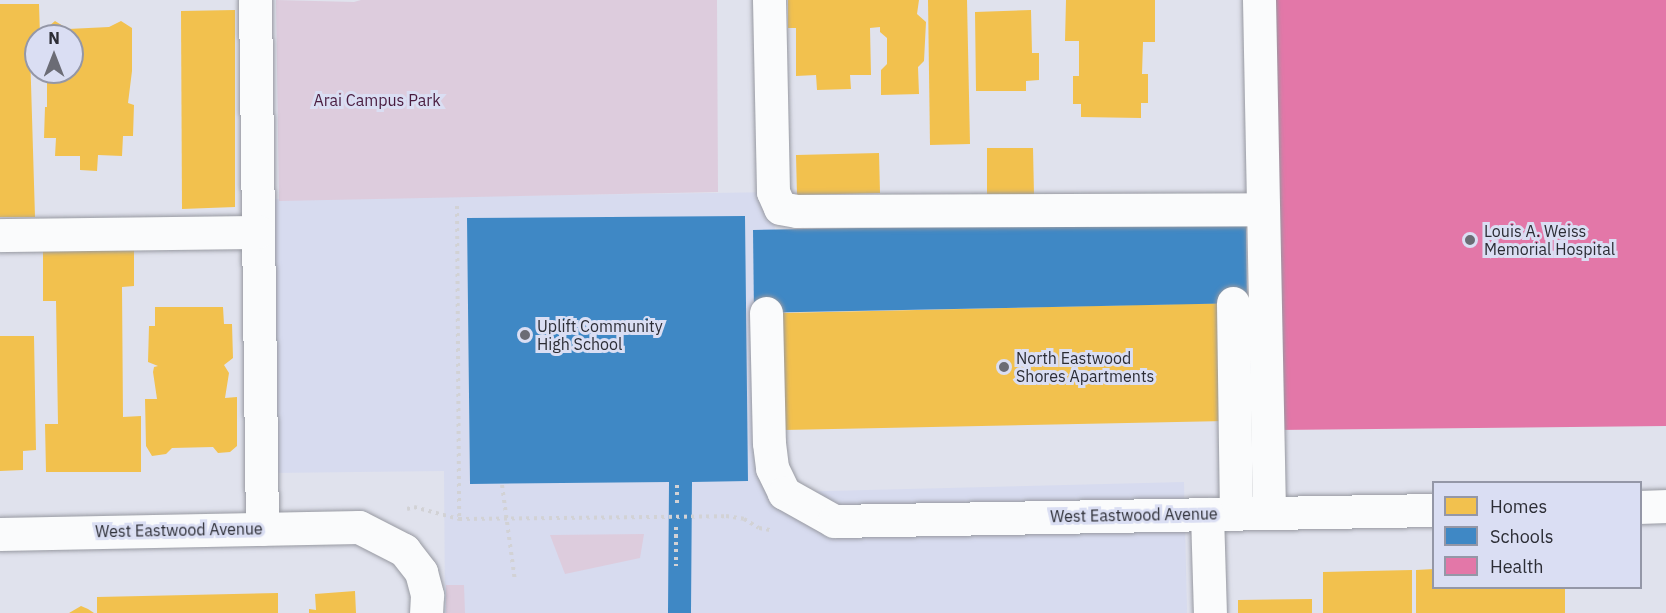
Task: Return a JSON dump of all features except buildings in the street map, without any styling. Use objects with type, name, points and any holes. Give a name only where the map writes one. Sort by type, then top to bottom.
[{"type":"street","points":[[255,0],[261,529]]},
{"type":"street","points":[[769,0],[773,192],[780,208],[797,211],[1263,210]]},
{"type":"street","points":[[1259,0],[1269,513]]},
{"type":"street","points":[[0,235],[258,232]]},
{"type":"street","points":[[1210,613],[1222,514],[1233,303]]},
{"type":"street","name":"West Eastwood Avenue","points":[[766,313],[769,443],[772,468],[784,493],[834,521],[1432,510]]},
{"type":"street","points":[[1642,507],[1666,506]]},
{"type":"street","points":[[359,527],[404,550],[421,572],[427,595],[426,613]]},
{"type":"street","name":"West Eastwood Avenue","points":[[0,534],[359,527]]},
{"type":"path","points":[[457,206],[459,519]]},
{"type":"path","points":[[502,485],[515,581]]},
{"type":"path","points":[[677,485],[677,503]]},
{"type":"path","points":[[359,527],[414,507],[459,519],[726,516],[774,531]]},
{"type":"path","points":[[676,527],[676,566]]},
{"type":"shaded area","name":"Uplift Community High School","points":[[773,192],[787,492],[1184,482],[1187,613],[445,613],[444,471],[271,473],[271,199]]},
{"type":"green space","name":"Arai Campus Park","points":[[276,0],[354,2],[361,0],[717,0],[718,192],[279,201]]},
{"type":"green space","points":[[644,534],[640,558],[565,574],[550,535]]},
{"type":"green space","points":[[446,585],[464,585],[465,613],[446,613]]},
{"type":"place","name":"Louis A. Weiss Memorial Hospital","points":[[1470,240]]},
{"type":"place","name":"Uplift Community High School","points":[[525,335]]},
{"type":"place","name":"North Eastwood Shores Apartments","points":[[1004,367]]}]
